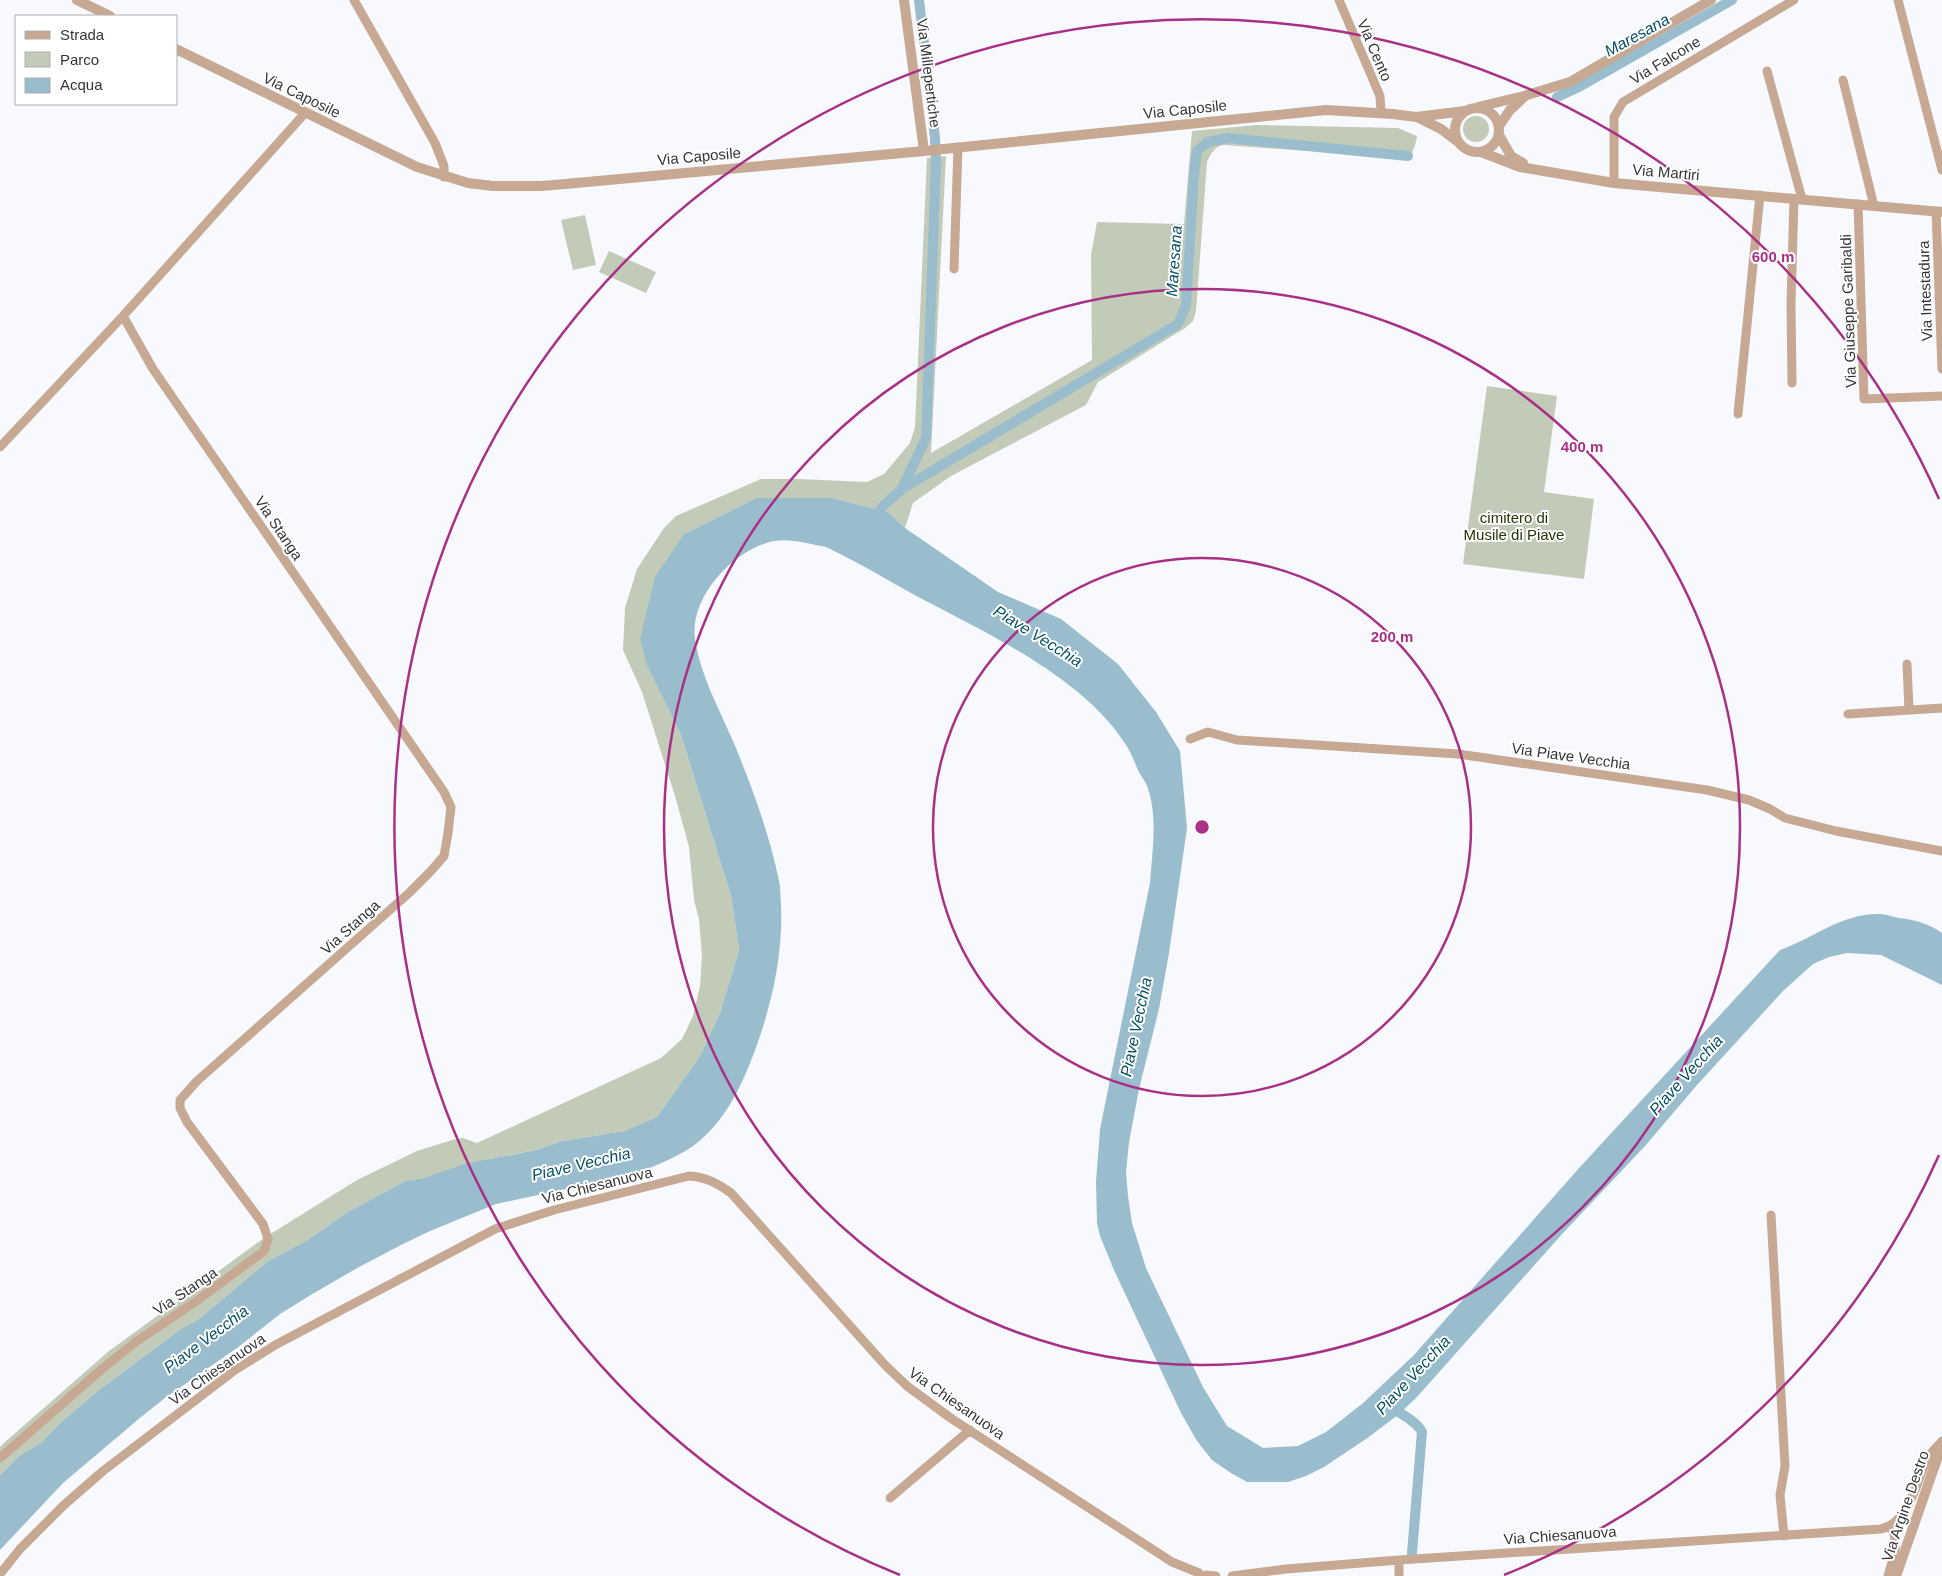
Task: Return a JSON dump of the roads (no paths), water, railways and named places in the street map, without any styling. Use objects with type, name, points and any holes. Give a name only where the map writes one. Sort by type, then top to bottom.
[{"type":"street","points":[[77,0],[108,15]]},
{"type":"street","points":[[354,0],[435,143],[444,166],[444,176]]},
{"type":"street","name":"Via Millepertiche","points":[[904,0],[927,150]]},
{"type":"street","name":"Via Cento","points":[[1339,0],[1380,96],[1381,113]]},
{"type":"street","points":[[1524,96],[1510,110],[1491,147],[1481,152],[1468,150],[1458,141],[1454,132],[1455,124],[1458,117],[1465,111],[1570,82],[1711,0]]},
{"type":"street","name":"Via Falcone","points":[[1614,182],[1614,117],[1622,102],[1794,0]]},
{"type":"street","points":[[1898,0],[1939,148],[1942,170]]},
{"type":"street","name":"Via Caposile","points":[[178,50],[417,167],[468,183],[493,186],[541,186],[1326,110],[1416,117],[1465,111]]},
{"type":"street","points":[[1767,71],[1798,199],[1791,304],[1792,384]]},
{"type":"street","points":[[1843,80],[1874,206]]},
{"type":"street","points":[[1478,107],[1492,114],[1499,130]]},
{"type":"street","points":[[0,448],[123,316],[305,113]]},
{"type":"street","name":"Via Caposile","points":[[1416,117],[1441,129],[1458,141]]},
{"type":"street","name":"Via Martiri","points":[[1499,130],[1511,156],[1528,168]]},
{"type":"street","points":[[954,269],[958,147]]},
{"type":"street","name":"Via Martiri","points":[[1481,152],[1520,167],[1548,173],[1614,182],[1939,212]]},
{"type":"street","points":[[1738,414],[1760,195]]},
{"type":"street","name":"Via Giuseppe Garibaldi","points":[[1858,204],[1864,399],[1942,396]]},
{"type":"street","name":"Via Intestadura","points":[[1939,212],[1942,369]]},
{"type":"street","name":"Via Stanga","points":[[0,1458],[130,1346],[195,1302],[264,1251],[268,1244],[268,1239],[263,1224],[187,1122],[180,1108],[180,1100],[186,1091],[197,1081],[409,893],[444,856],[451,807],[444,792],[153,369],[123,316]]},
{"type":"street","points":[[1907,664],[1910,710]]},
{"type":"street","points":[[1848,714],[1942,708]]},
{"type":"street","name":"Via Piave Vecchia","points":[[1190,739],[1208,732],[1237,740],[1458,754],[1700,789],[1749,800],[1785,818],[1836,831],[1942,851]]},
{"type":"street","name":"Via Chiesanuova","points":[[0,1574],[20,1549],[64,1505],[103,1471],[235,1370],[265,1351],[367,1295],[495,1229],[554,1210],[689,1176],[701,1177],[715,1182],[730,1193],[885,1365],[919,1395],[1172,1562],[1201,1575],[1216,1576]]},
{"type":"street","points":[[1771,1215],[1785,1466],[1780,1495],[1784,1536]]},
{"type":"street","points":[[890,1498],[970,1430]]},
{"type":"street","points":[[1888,1576],[1896,1545],[1896,1536],[1891,1526],[1901,1515],[1930,1455],[1942,1441]]},
{"type":"street","name":"Via Argine Destro","points":[[1896,1576],[1942,1445]]},
{"type":"street","name":"Via Chiesanuova","points":[[1232,1576],[1286,1569],[1399,1560],[1784,1536],[1869,1530],[1891,1526]]},
{"type":"street","points":[[1399,1560],[1399,1576]]},
{"type":"street","name":"Via Chiesanuova","points":[[1172,1562],[1183,1576]]},
{"type":"water","name":"Piave Vecchia","points":[[756,498],[832,498],[888,512],[905,528],[998,592],[1061,619],[1118,664],[1156,712],[1180,751],[1187,828],[1159,1009],[1139,1089],[1129,1142],[1126,1172],[1128,1196],[1132,1223],[1146,1268],[1203,1387],[1227,1426],[1263,1448],[1298,1446],[1326,1432],[1362,1404],[1414,1355],[1580,1167],[1780,950],[1841,922],[1866,915],[1885,914],[1926,924],[1942,933],[1942,985],[1881,955],[1847,953],[1829,957],[1813,964],[1783,991],[1697,1085],[1645,1146],[1563,1233],[1416,1398],[1398,1415],[1324,1467],[1306,1476],[1288,1482],[1247,1482],[1212,1460],[1197,1441],[1181,1413],[1114,1270],[1100,1236],[1097,1223],[1096,1182],[1100,1129],[1150,883],[1153,848],[1154,824],[1151,800],[1147,785],[1131,753],[1106,719],[1085,698],[1034,661],[1006,644],[826,547],[793,541],[774,541],[744,554],[717,577],[699,607],[695,623],[695,639],[702,667],[755,797],[766,830],[780,884],[781,905],[779,958],[763,1025],[753,1057],[740,1085],[716,1125],[693,1146],[657,1165],[635,1174],[496,1204],[401,1245],[314,1293],[280,1314],[237,1348],[141,1417],[63,1483],[0,1550],[0,1475],[20,1455],[41,1443],[60,1423],[99,1390],[181,1329],[199,1319],[268,1261],[306,1241],[348,1212],[405,1181],[424,1178],[464,1164],[536,1150],[562,1141],[624,1131],[657,1117],[700,1056],[720,1013],[739,950],[731,896],[681,735],[647,666],[640,639],[655,577],[684,534]]},
{"type":"waterway","points":[[876,522],[882,507],[902,489],[926,438],[936,161],[919,0]]},
{"type":"waterway","name":"Maresana","points":[[1557,97],[1579,87],[1732,0]]},
{"type":"waterway","name":"Maresana","points":[[902,489],[1178,324],[1186,306],[1197,151],[1208,142],[1228,138],[1408,156]]},
{"type":"waterway","name":"Piave Vecchia","points":[[1389,1405],[1412,1421],[1422,1432],[1412,1553]]},
{"type":"park label","name":"cimitero di Musile di Piave","points":[[1514,526]]}]
